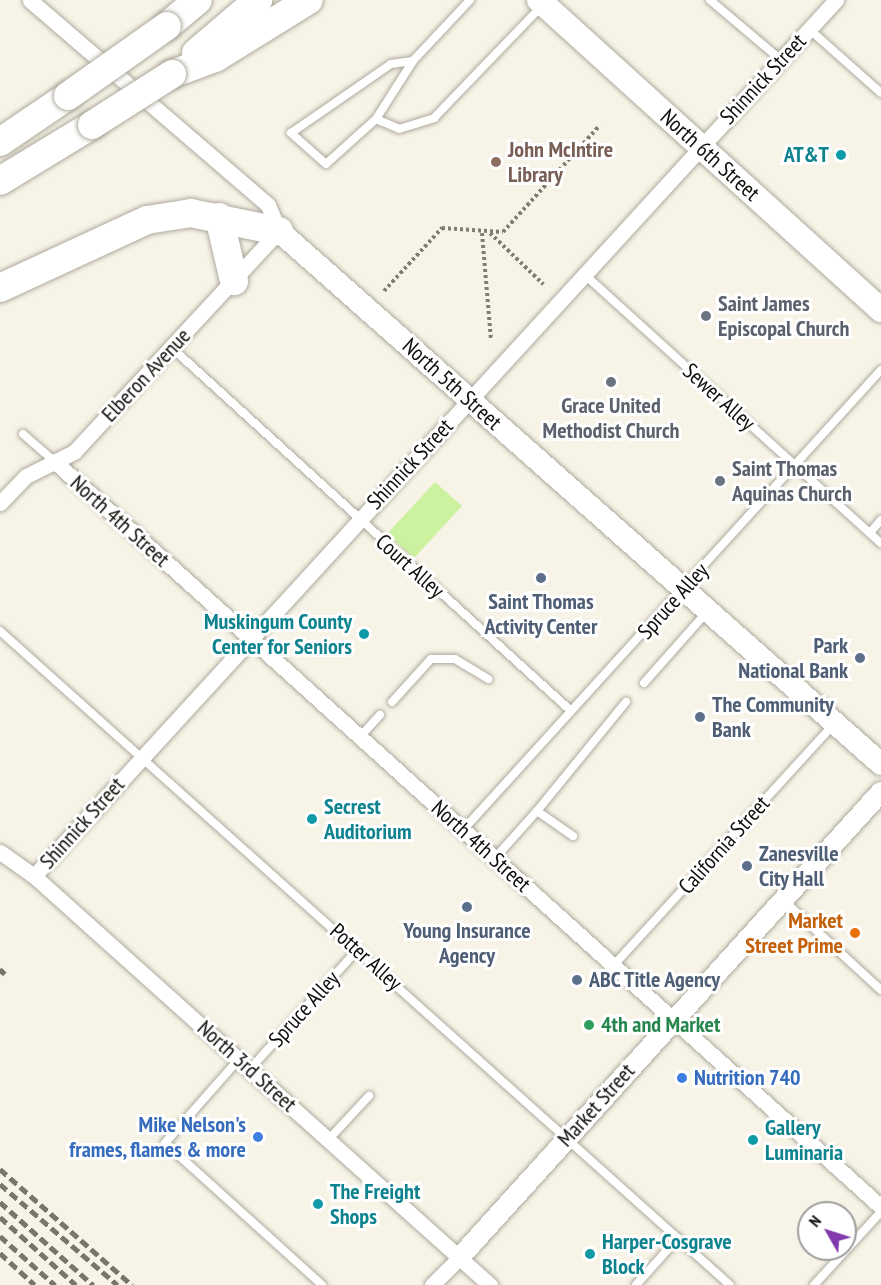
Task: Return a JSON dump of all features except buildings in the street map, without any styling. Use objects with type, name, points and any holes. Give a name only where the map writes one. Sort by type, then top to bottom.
[{"type":"highway","points":[[0,142],[166,27],[198,0]]},
{"type":"highway","points":[[0,181],[172,74],[258,0]]},
{"type":"highway","points":[[172,74],[215,58],[309,0]]},
{"type":"highway","points":[[0,288],[147,220],[191,213],[279,231]]},
{"type":"highway","points":[[219,217],[234,280]]},
{"type":"main road","name":"North 6th Street","points":[[541,2],[881,310]]},
{"type":"main road","name":"North 5th Street","points":[[279,231],[881,764]]},
{"type":"street","name":"North 5th Street","points":[[30,0],[261,198],[279,231]]},
{"type":"street","name":"Shinnick Street","points":[[34,876],[836,0]]},
{"type":"street","name":"Elberon Avenue","points":[[0,503],[26,476],[74,452],[279,231]]},
{"type":"street","name":"North 4th Street","points":[[54,461],[881,1207]]},
{"type":"street","name":"Market Street","points":[[432,1285],[881,792]]},
{"type":"street","name":"North 3rd Street","points":[[0,852],[34,876],[490,1285]]},
{"type":"lane","points":[[412,62],[391,64],[291,133],[326,164],[376,119],[412,62],[470,0]]},
{"type":"lane","points":[[710,0],[781,60]]},
{"type":"lane","points":[[376,119],[399,129],[434,118],[516,33],[541,2]]},
{"type":"lane","points":[[809,29],[881,93]]},
{"type":"lane","name":"Sewer Alley","points":[[584,274],[881,543]]},
{"type":"lane","name":"Court Alley","points":[[171,347],[572,711]]},
{"type":"lane","name":"Spruce Alley","points":[[464,830],[881,370]]},
{"type":"lane","points":[[23,434],[54,461]]},
{"type":"lane","points":[[870,533],[881,520]]},
{"type":"lane","points":[[644,683],[707,612]]},
{"type":"lane","name":"Potter Alley","points":[[0,631],[730,1285]]},
{"type":"lane","points":[[392,702],[431,659],[455,659],[488,679]]},
{"type":"lane","points":[[495,858],[537,811],[626,702]]},
{"type":"lane","points":[[360,737],[380,715]]},
{"type":"lane","name":"California Street","points":[[613,966],[834,724]]},
{"type":"lane","points":[[537,811],[573,836]]},
{"type":"lane","points":[[783,900],[881,990]]},
{"type":"lane","name":"Spruce Alley","points":[[322,1285],[165,1143],[358,950]]},
{"type":"lane","points":[[329,1139],[369,1096]]},
{"type":"lane","points":[[813,1285],[881,1212]]},
{"type":"lane","points":[[636,1285],[678,1238]]},
{"type":"path","points":[[384,291],[442,228],[474,227],[482,233],[503,232],[600,125]]},
{"type":"path","points":[[490,232],[543,284]]},
{"type":"path","points":[[482,233],[491,340]]},
{"type":"green space","points":[[435,482],[462,506],[414,558],[387,534]]},
{"type":"railway","points":[[0,969],[5,974]]},
{"type":"railway","points":[[0,1169],[132,1285]]},
{"type":"railway","points":[[0,1184],[118,1285]]},
{"type":"railway","points":[[0,1202],[93,1285]]},
{"type":"railway","points":[[0,1217],[76,1285]]},
{"type":"railway","points":[[0,1236],[55,1285]]},
{"type":"railway","points":[[0,1253],[35,1285]]},
{"type":"place","name":"AT&T","points":[[841,155]]},
{"type":"place","name":"John McIntire Library","points":[[496,162]]},
{"type":"place","name":"Saint James Episcopal Church","points":[[706,316]]},
{"type":"place","name":"Grace United Methodist Church","points":[[611,382]]},
{"type":"place","name":"Saint Thomas Aquinas Church","points":[[720,481]]},
{"type":"place","name":"Saint Thomas Activity Center","points":[[541,578]]},
{"type":"place","name":"Muskingum County Center for Seniors","points":[[364,634]]},
{"type":"place","name":"Park National Bank","points":[[860,658]]},
{"type":"place","name":"The Community Bank","points":[[700,717]]},
{"type":"place","name":"Secrest Auditorium","points":[[312,819]]},
{"type":"place","name":"Zanesville City Hall","points":[[747,866]]},
{"type":"place","name":"Young Insurance Agency","points":[[467,907]]},
{"type":"place","name":"Market Street Prime","points":[[855,933]]},
{"type":"place","name":"ABC Title Agency","points":[[577,980]]},
{"type":"place","name":"4th and Market","points":[[589,1025]]},
{"type":"place","name":"Nutrition 740","points":[[682,1078]]},
{"type":"place","name":"Mike Nelson's frames, flames & more","points":[[258,1137]]},
{"type":"place","name":"Gallery Luminaria","points":[[753,1140]]},
{"type":"place","name":"The Freight Shops","points":[[318,1204]]},
{"type":"place","name":"Harper-Cosgrave Block","points":[[590,1254]]}]
